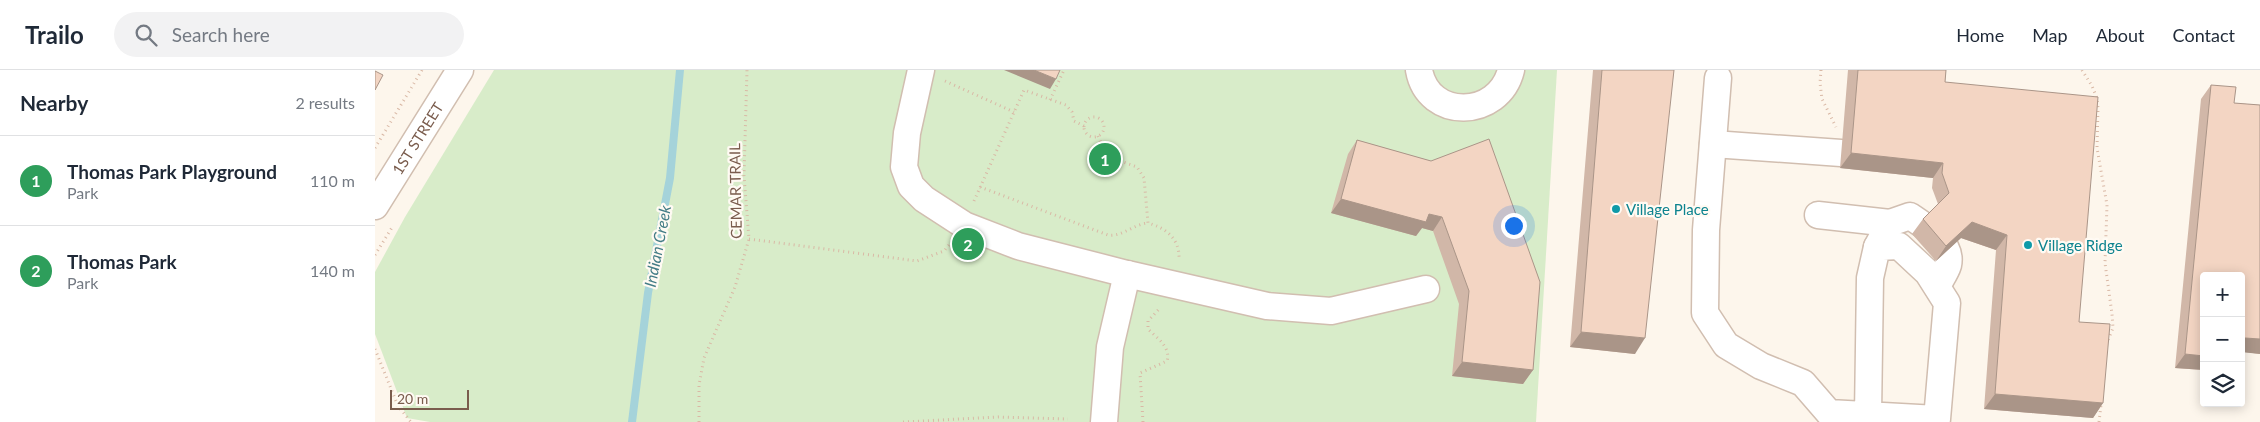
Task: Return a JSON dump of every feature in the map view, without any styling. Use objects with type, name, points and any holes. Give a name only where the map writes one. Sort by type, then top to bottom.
[{"type":"street","name":"1ST STREET","points":[[375,206],[460,70]]},
{"type":"street","points":[[921,70],[907,133],[904,167],[911,186],[924,199],[964,225],[1018,246],[1127,274],[1267,306],[1331,310],[1426,289]]},
{"type":"street","points":[[1419,70],[1420,77],[1427,90],[1439,101],[1455,107],[1471,108],[1487,103],[1500,93],[1509,80],[1511,70]]},
{"type":"street","points":[[1718,78],[1706,230],[1705,313],[1726,345],[1761,366],[1803,383],[1829,411],[1937,419],[1947,303],[1928,273],[1899,246],[1877,247]]},
{"type":"street","points":[[1713,144],[1837,152]]},
{"type":"street","points":[[1818,215],[1890,223],[1911,216],[1930,229],[1945,247],[1948,264],[1937,286]]},
{"type":"street","points":[[1867,415],[1870,278],[1877,247],[1890,223]]},
{"type":"street","points":[[1104,422],[1110,347],[1127,274]]},
{"type":"path","points":[[375,148],[422,70]]},
{"type":"path","name":"CEMAR TRAIL","points":[[699,422],[699,385],[704,358],[735,287],[749,238],[744,176],[747,70]]},
{"type":"path","points":[[921,70],[1014,112]]},
{"type":"path","points":[[1050,100],[1064,70]]},
{"type":"path","points":[[1821,70],[1822,99],[1827,112],[1835,124],[1837,152]]},
{"type":"path","points":[[2081,70],[2097,98],[2097,148],[2107,204],[2105,263],[2112,302],[2113,328],[2105,346]]},
{"type":"path","points":[[749,238],[917,261],[944,251],[964,225],[1024,90],[1066,105],[1072,112],[1074,121],[1084,126],[1089,134],[1098,136]]},
{"type":"path","points":[[1084,126],[1087,120],[1092,117],[1101,120],[1104,128],[1098,136]]},
{"type":"path","points":[[1098,136],[1105,152],[1112,158],[1137,167],[1144,178],[1148,222]]},
{"type":"path","points":[[980,187],[1108,235],[1115,236],[1148,222],[1162,227],[1174,239],[1179,249],[1177,286],[1172,300],[1165,304],[1148,321],[1148,329],[1167,349],[1168,355],[1167,360],[1140,373],[1143,422]]},
{"type":"path","points":[[375,255],[398,218]]},
{"type":"path","points":[[375,349],[383,375],[398,406],[411,422]]},
{"type":"path","points":[[2099,422],[2100,402]]},
{"type":"path","points":[[903,422],[998,417],[1068,419]]},
{"type":"green space","points":[[494,70],[1557,70],[1536,422],[430,422],[407,418],[375,334],[375,272],[405,217]]},
{"type":"building","points":[[1034,70],[1060,70],[1056,79]]},
{"type":"building","name":"Village Place","points":[[1602,70],[1674,70],[1645,338],[1581,332]]},
{"type":"building","name":"Village Ridge","points":[[1858,70],[1946,70],[1945,82],[2098,97],[2079,322],[2110,324],[2103,403],[1995,394],[2007,235],[1972,222],[1946,246],[1923,219],[1949,193],[1942,173],[1943,163],[1851,153]]},
{"type":"building","points":[[375,71],[383,75],[375,90]]},
{"type":"building","points":[[2211,85],[2236,87],[2234,103],[2260,105],[2260,339],[2245,338],[2245,272],[2200,272],[2200,356],[2185,354]]},
{"type":"building","points":[[1489,139],[1540,282],[1533,370],[1462,362],[1469,291],[1442,217],[1429,214],[1426,222],[1341,199],[1357,140],[1431,161]]},
{"type":"waterway","name":"Indian Creek","points":[[632,422],[648,293],[670,178],[680,70]]},
{"type":"place","name":"Thomas Park Playground","points":[[1105,159]]},
{"type":"place","name":"Village Place","points":[[1616,209]]},
{"type":"place","name":"Thomas Park","points":[[968,244]]},
{"type":"place","name":"Village Ridge","points":[[2028,245]]}]
